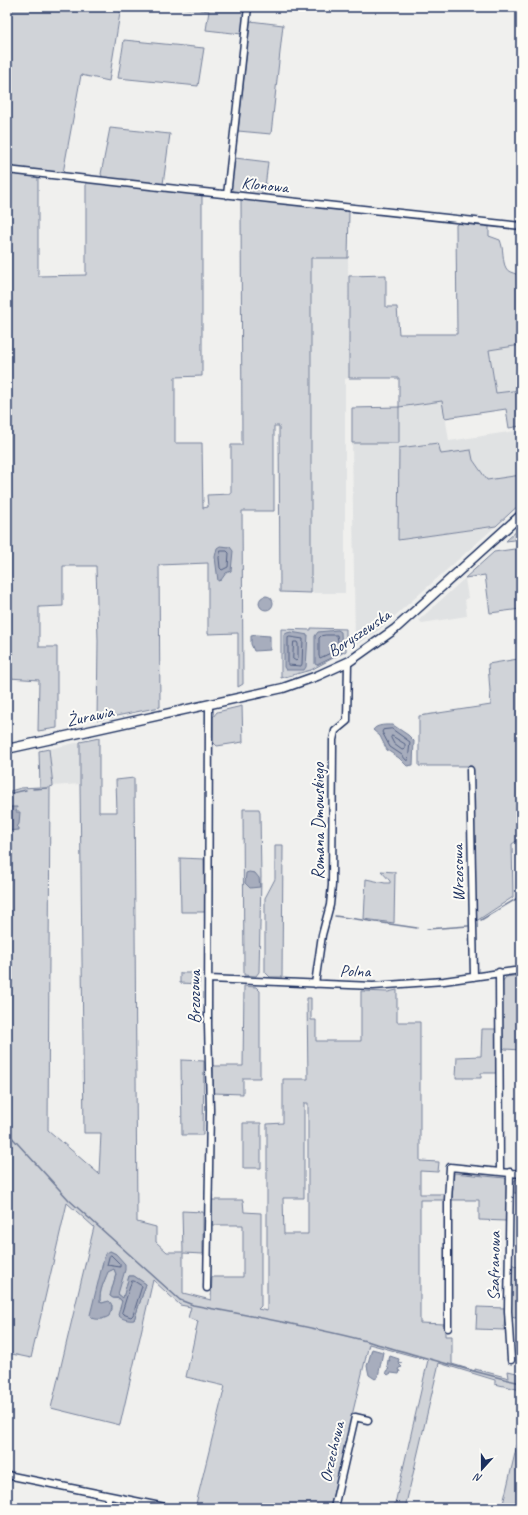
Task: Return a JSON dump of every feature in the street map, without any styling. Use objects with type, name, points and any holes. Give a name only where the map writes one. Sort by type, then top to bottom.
[{"type":"main road","name":"Boryszewska","points":[[179,712],[283,688],[317,676],[348,662],[396,628],[521,515]]},
{"type":"main road","name":"Żurawia","points":[[7,749],[179,712]]},
{"type":"street","points":[[227,195],[248,7]]},
{"type":"street","name":"Klonowa","points":[[7,170],[521,226]]},
{"type":"street","name":"Romana Dmowskiego","points":[[315,984],[322,935],[330,904],[332,885],[333,740],[336,731],[347,720],[348,662]]},
{"type":"street","name":"Brzozowa","points":[[207,1288],[210,1110],[208,1024],[209,706]]},
{"type":"street","name":"Wrzosowa","points":[[470,770],[474,977]]},
{"type":"street","name":"Polna","points":[[209,979],[373,986],[415,984],[521,970]]},
{"type":"street","points":[[499,972],[500,1171]]},
{"type":"street","points":[[448,1328],[448,1200],[450,1167],[521,1174]]},
{"type":"street","name":"Szafranowa","points":[[510,1172],[508,1311],[511,1360]]},
{"type":"street","name":"Orzechowa","points":[[334,1508],[355,1417],[368,1420]]},
{"type":"street","points":[[7,1475],[170,1508]]},
{"type":"street","points":[[106,1508],[109,1496]]},
{"type":"shaded area","points":[[7,7],[121,7],[109,81],[81,75],[63,173],[7,167]]},
{"type":"shaded area","points":[[179,7],[245,7],[242,34],[206,30],[209,11]]},
{"type":"shaded area","points":[[250,21],[283,25],[271,134],[238,131]]},
{"type":"shaded area","points":[[124,40],[204,48],[198,86],[118,78]]},
{"type":"shaded area","points":[[110,128],[170,134],[163,184],[103,178],[101,174]]},
{"type":"shaded area","points":[[235,158],[268,162],[264,196],[233,192],[231,189]]},
{"type":"shaded area","points":[[7,173],[38,176],[38,276],[86,275],[86,182],[202,194],[202,376],[175,377],[175,443],[202,443],[203,508],[208,507],[207,495],[231,494],[231,445],[242,445],[241,199],[349,211],[348,258],[311,258],[311,593],[280,592],[279,426],[274,426],[274,511],[242,511],[243,684],[238,687],[238,633],[208,634],[208,563],[159,565],[160,707],[97,720],[98,641],[96,566],[63,566],[63,606],[39,607],[39,647],[57,647],[57,728],[38,731],[39,680],[9,678],[7,510]]},
{"type":"shaded area","points":[[460,222],[489,225],[489,236],[500,240],[507,270],[521,278],[521,345],[489,350],[496,393],[521,390],[521,426],[509,428],[506,409],[445,418],[442,401],[399,407],[399,378],[349,378],[349,276],[386,275],[386,307],[397,307],[399,334],[457,334],[456,225]]},
{"type":"shaded area","points":[[311,258],[348,258],[349,378],[345,379],[345,593],[311,593]]},
{"type":"shaded area","points":[[521,345],[521,390],[496,393],[489,350]]},
{"type":"shaded area","points":[[443,401],[449,441],[521,430],[521,475],[487,480],[473,460],[399,448],[398,540],[496,526],[379,630],[355,646],[352,443],[398,443],[399,407]]},
{"type":"shaded area","points":[[399,407],[399,443],[352,443],[352,408]]},
{"type":"shaded area","points":[[438,443],[441,454],[471,450],[473,460],[487,480],[521,475],[521,503],[496,526],[398,540],[399,448]]},
{"type":"shaded area","points":[[521,527],[521,539],[506,541]]},
{"type":"shaded area","points":[[521,548],[521,609],[490,613],[485,575],[465,578],[494,552]]},
{"type":"shaded area","points":[[465,578],[468,598],[465,599],[467,616],[422,623],[419,620]]},
{"type":"shaded area","points":[[311,628],[346,629],[346,651],[311,670],[281,678],[281,629],[311,630]]},
{"type":"shaded area","points":[[518,659],[521,700],[521,838],[512,844],[513,897],[475,921],[472,766],[419,766],[419,716],[491,705],[488,664]]},
{"type":"shaded area","points":[[242,706],[243,742],[217,746],[213,742],[213,717],[217,712]]},
{"type":"shaded area","points":[[99,738],[99,812],[117,812],[116,780],[134,778],[137,1222],[156,1227],[156,1242],[167,1252],[183,1252],[182,1211],[203,1212],[203,1254],[183,1253],[183,1293],[211,1300],[212,1277],[243,1277],[243,1225],[212,1225],[212,1200],[243,1200],[244,1212],[261,1213],[261,1306],[258,1309],[267,1311],[267,1124],[283,1123],[283,1079],[308,1079],[307,998],[311,998],[311,1020],[316,1020],[316,1041],[361,1041],[361,991],[388,992],[397,990],[397,1022],[420,1022],[420,1161],[439,1162],[438,1172],[420,1171],[420,1194],[446,1194],[445,1200],[420,1200],[420,1323],[445,1324],[445,1336],[452,1336],[452,1364],[475,1371],[475,1369],[509,1378],[508,1371],[521,1374],[521,1390],[495,1384],[495,1380],[439,1363],[405,1508],[394,1508],[428,1360],[369,1344],[330,1508],[195,1508],[225,1386],[186,1377],[198,1321],[188,1318],[191,1307],[180,1305],[153,1280],[120,1425],[51,1408],[94,1227],[67,1203],[31,1358],[7,1353],[7,792],[21,788],[40,787],[39,751],[49,749],[53,786],[50,787],[48,1130],[99,1174],[101,1133],[84,1133],[80,742]],"holes":[[[304,1103],[308,1103],[308,1234],[284,1234],[283,1198],[304,1198]],[[110,1251],[116,1254],[118,1294],[123,1298],[129,1276],[134,1276],[146,1284],[134,1320],[120,1299],[110,1296],[116,1274],[114,1269],[108,1271],[100,1294],[100,1302],[106,1302],[112,1305],[112,1310],[103,1319],[92,1318]]]},
{"type":"shaded area","points":[[80,742],[80,784],[53,786],[49,749]]},
{"type":"shaded area","points":[[243,809],[259,809],[260,813],[261,877],[259,972],[256,976],[244,975]]},
{"type":"shaded area","points":[[275,845],[283,845],[282,977],[270,977],[265,972],[265,898],[275,879]]},
{"type":"shaded area","points":[[180,858],[204,859],[205,912],[181,912]]},
{"type":"shaded area","points":[[381,871],[395,872],[394,923],[364,919],[366,879],[390,883]]},
{"type":"shaded area","points":[[180,973],[199,973],[199,984],[180,983]]},
{"type":"shaded area","points":[[521,975],[521,1050],[505,1049],[503,1048],[502,982],[506,977]]},
{"type":"shaded area","points":[[244,986],[256,987],[260,991],[260,1078],[243,1078],[243,1094],[213,1093],[213,1066],[243,1066]]},
{"type":"shaded area","points":[[482,1029],[497,1029],[498,1073],[481,1073],[481,1078],[456,1078],[457,1057],[481,1056]]},
{"type":"shaded area","points":[[181,1060],[204,1061],[203,1135],[182,1135]]},
{"type":"shaded area","points":[[243,1123],[261,1123],[261,1168],[243,1168]]},
{"type":"shaded area","points":[[454,1173],[505,1178],[507,1180],[506,1221],[479,1220],[479,1200],[452,1200]]},
{"type":"shaded area","points":[[521,1179],[521,1193],[514,1193],[514,1181]]},
{"type":"shaded area","points":[[512,1264],[515,1266],[521,1266],[521,1317],[514,1318],[511,1315]]},
{"type":"shaded area","points":[[477,1307],[505,1308],[504,1330],[476,1329]]},
{"type":"shaded area","points":[[521,1428],[521,1508],[502,1508]]},
{"type":"water","points":[[220,546],[230,547],[233,551],[231,571],[226,573],[221,580],[218,581],[215,557],[217,548]]},
{"type":"water","points":[[266,596],[271,598],[273,603],[271,608],[266,610],[261,608],[259,603],[261,598]]},
{"type":"water","points":[[338,630],[341,632],[342,653],[317,665],[315,664],[315,636],[318,632]]},
{"type":"water","points":[[291,632],[308,635],[306,667],[304,670],[286,670],[284,667],[284,635]]},
{"type":"water","points":[[251,636],[270,636],[270,650],[254,651],[251,644]]},
{"type":"water","points":[[393,725],[414,741],[413,765],[407,766],[399,758],[387,750],[380,736],[373,730],[380,726]]},
{"type":"water","points":[[7,807],[17,807],[16,812],[20,812],[19,824],[17,827],[19,830],[7,831]]},
{"type":"water","points":[[246,873],[255,873],[259,878],[260,887],[250,888],[245,883]]},
{"type":"water","points":[[110,1251],[116,1254],[125,1264],[125,1270],[118,1294],[123,1298],[129,1276],[134,1276],[146,1284],[134,1320],[121,1318],[118,1315],[122,1301],[119,1298],[113,1298],[110,1296],[116,1274],[114,1269],[108,1272],[100,1294],[100,1302],[102,1303],[109,1301],[111,1304],[112,1308],[109,1316],[98,1319],[91,1317],[90,1315],[105,1254]]},
{"type":"water","points":[[372,1349],[383,1352],[378,1377],[375,1379],[369,1375],[367,1366]]},
{"type":"water","points":[[390,1356],[399,1359],[398,1362],[402,1363],[399,1364],[402,1367],[398,1370],[400,1371],[399,1374],[391,1373],[388,1375],[386,1373],[389,1369],[387,1367],[388,1360],[390,1361]]},
{"type":"waterway","points":[[33,789],[47,788]]},
{"type":"waterway","points":[[7,794],[26,790]]},
{"type":"waterway","points":[[481,920],[521,896]]},
{"type":"waterway","points":[[335,916],[417,928]]},
{"type":"waterway","points":[[427,929],[468,926]]},
{"type":"waterway","points":[[7,1132],[69,1200],[180,1300],[193,1305],[366,1341],[521,1383]]}]
